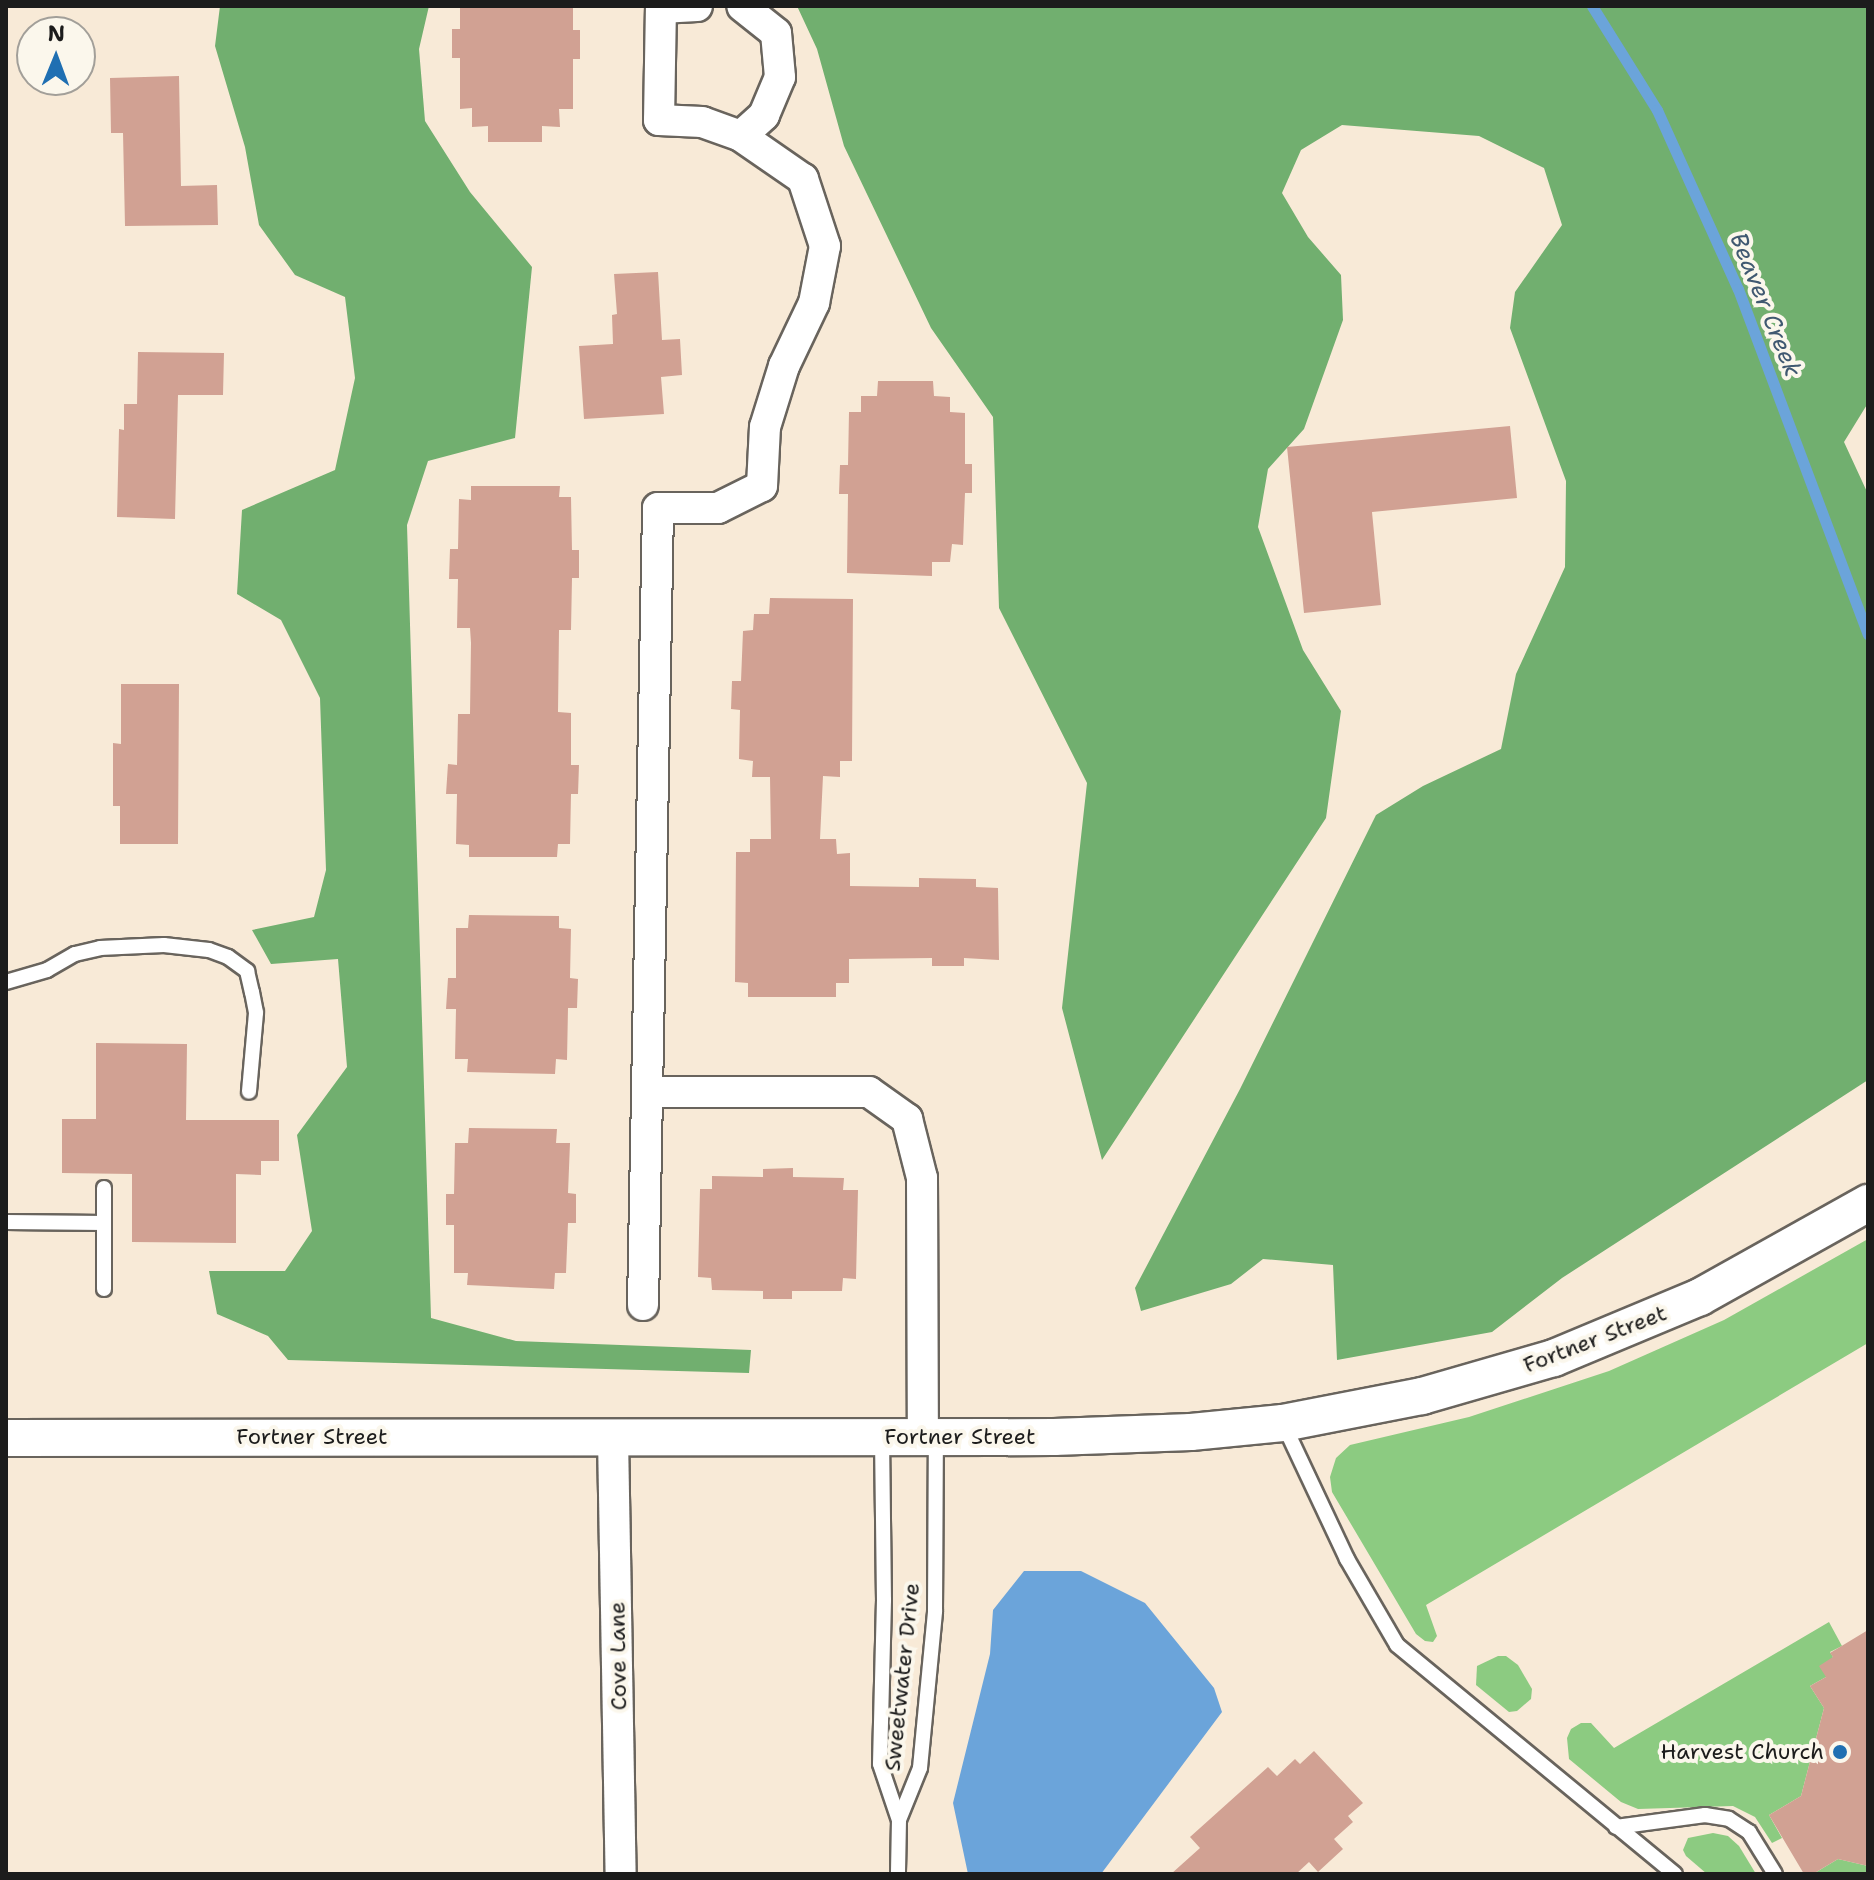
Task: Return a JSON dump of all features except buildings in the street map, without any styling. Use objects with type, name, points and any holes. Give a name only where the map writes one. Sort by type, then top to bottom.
[{"type":"street","points":[[643,1305],[658,508],[718,508],[762,486],[765,427],[784,366],[814,303],[825,246],[803,179],[741,136],[702,122],[659,120],[661,8],[697,6]]},
{"type":"street","points":[[741,136],[764,115],[780,77],[776,33],[742,6]]},
{"type":"street","points":[[647,1092],[869,1092],[907,1119],[922,1178],[929,1437]]},
{"type":"street","name":"Fortner Street","points":[[6,1438],[929,1437],[1191,1432],[1283,1423],[1422,1396],[1554,1358],[1700,1297],[1868,1203]]},
{"type":"street","name":"Cove Lane","points":[[613,1437],[621,1874]]},
{"type":"lane","points":[[6,982],[47,970],[75,954],[100,948],[164,945],[209,950],[228,957],[247,971],[254,1003],[249,1092]]},
{"type":"lane","points":[[104,1188],[104,1289]]},
{"type":"lane","points":[[6,1222],[104,1223]]},
{"type":"lane","points":[[1283,1423],[1347,1559],[1397,1645],[1675,1874]]},
{"type":"lane","name":"Sweetwater Drive","points":[[882,1437],[884,1600],[880,1764],[899,1820]]},
{"type":"lane","name":"Sweetwater Drive","points":[[899,1820],[920,1768],[935,1611],[929,1437]]},
{"type":"lane","points":[[1616,1827],[1705,1815],[1729,1819],[1749,1832],[1775,1874]]},
{"type":"lane","points":[[898,1874],[899,1820]]},
{"type":"green space","points":[[220,6],[429,6],[419,49],[425,121],[470,192],[532,267],[515,438],[428,461],[407,525],[431,1318],[516,1341],[751,1350],[749,1373],[288,1360],[268,1336],[217,1314],[209,1271],[285,1271],[312,1231],[297,1135],[347,1067],[338,959],[271,964],[252,930],[314,917],[326,870],[320,698],[281,620],[237,594],[242,510],[335,470],[355,378],[345,297],[295,275],[259,225],[245,147],[215,46]]},
{"type":"green space","points":[[797,6],[1868,6],[1868,403],[1844,442],[1868,494],[1868,1080],[1562,1278],[1492,1332],[1337,1360],[1333,1265],[1263,1259],[1231,1284],[1141,1311],[1135,1288],[1240,1089],[1376,815],[1423,786],[1501,749],[1516,674],[1565,567],[1566,481],[1510,328],[1515,292],[1562,225],[1544,168],[1479,136],[1342,125],[1301,150],[1282,193],[1308,237],[1341,275],[1343,320],[1304,429],[1268,469],[1258,527],[1303,650],[1341,711],[1326,818],[1102,1160],[1062,1008],[1087,783],[999,608],[993,417],[931,328],[844,146],[817,49]]},
{"type":"green space","points":[[1868,1239],[1868,1343],[1426,1605],[1437,1636],[1433,1642],[1425,1641],[1416,1634],[1332,1492],[1330,1477],[1336,1458],[1350,1445],[1469,1417],[1609,1371],[1724,1320]]},
{"type":"green space","points":[[1829,1622],[1842,1646],[1830,1652],[1833,1657],[1826,1677],[1810,1686],[1824,1708],[1801,1796],[1769,1815],[1782,1838],[1772,1843],[1755,1817],[1733,1806],[1638,1809],[1621,1802],[1569,1759],[1567,1738],[1571,1729],[1581,1723],[1591,1723],[1614,1748]]},
{"type":"green space","points":[[1498,1656],[1506,1656],[1518,1665],[1532,1689],[1531,1699],[1517,1711],[1509,1712],[1476,1685],[1477,1666]]},
{"type":"green space","points":[[1713,1833],[1728,1836],[1739,1846],[1756,1874],[1707,1874],[1686,1856],[1683,1850],[1688,1838]]},
{"type":"green space","points":[[1838,1859],[1868,1866],[1868,1874],[1813,1874]]},
{"type":"water","points":[[1024,1571],[1081,1571],[1145,1603],[1214,1688],[1222,1712],[1101,1874],[968,1874],[953,1803],[990,1654],[993,1610]]},
{"type":"waterway","name":"Beaver Creek","points":[[1592,6],[1657,110],[1738,289],[1868,634]]},
{"type":"place","name":"Harvest Church","points":[[1840,1752]]}]
